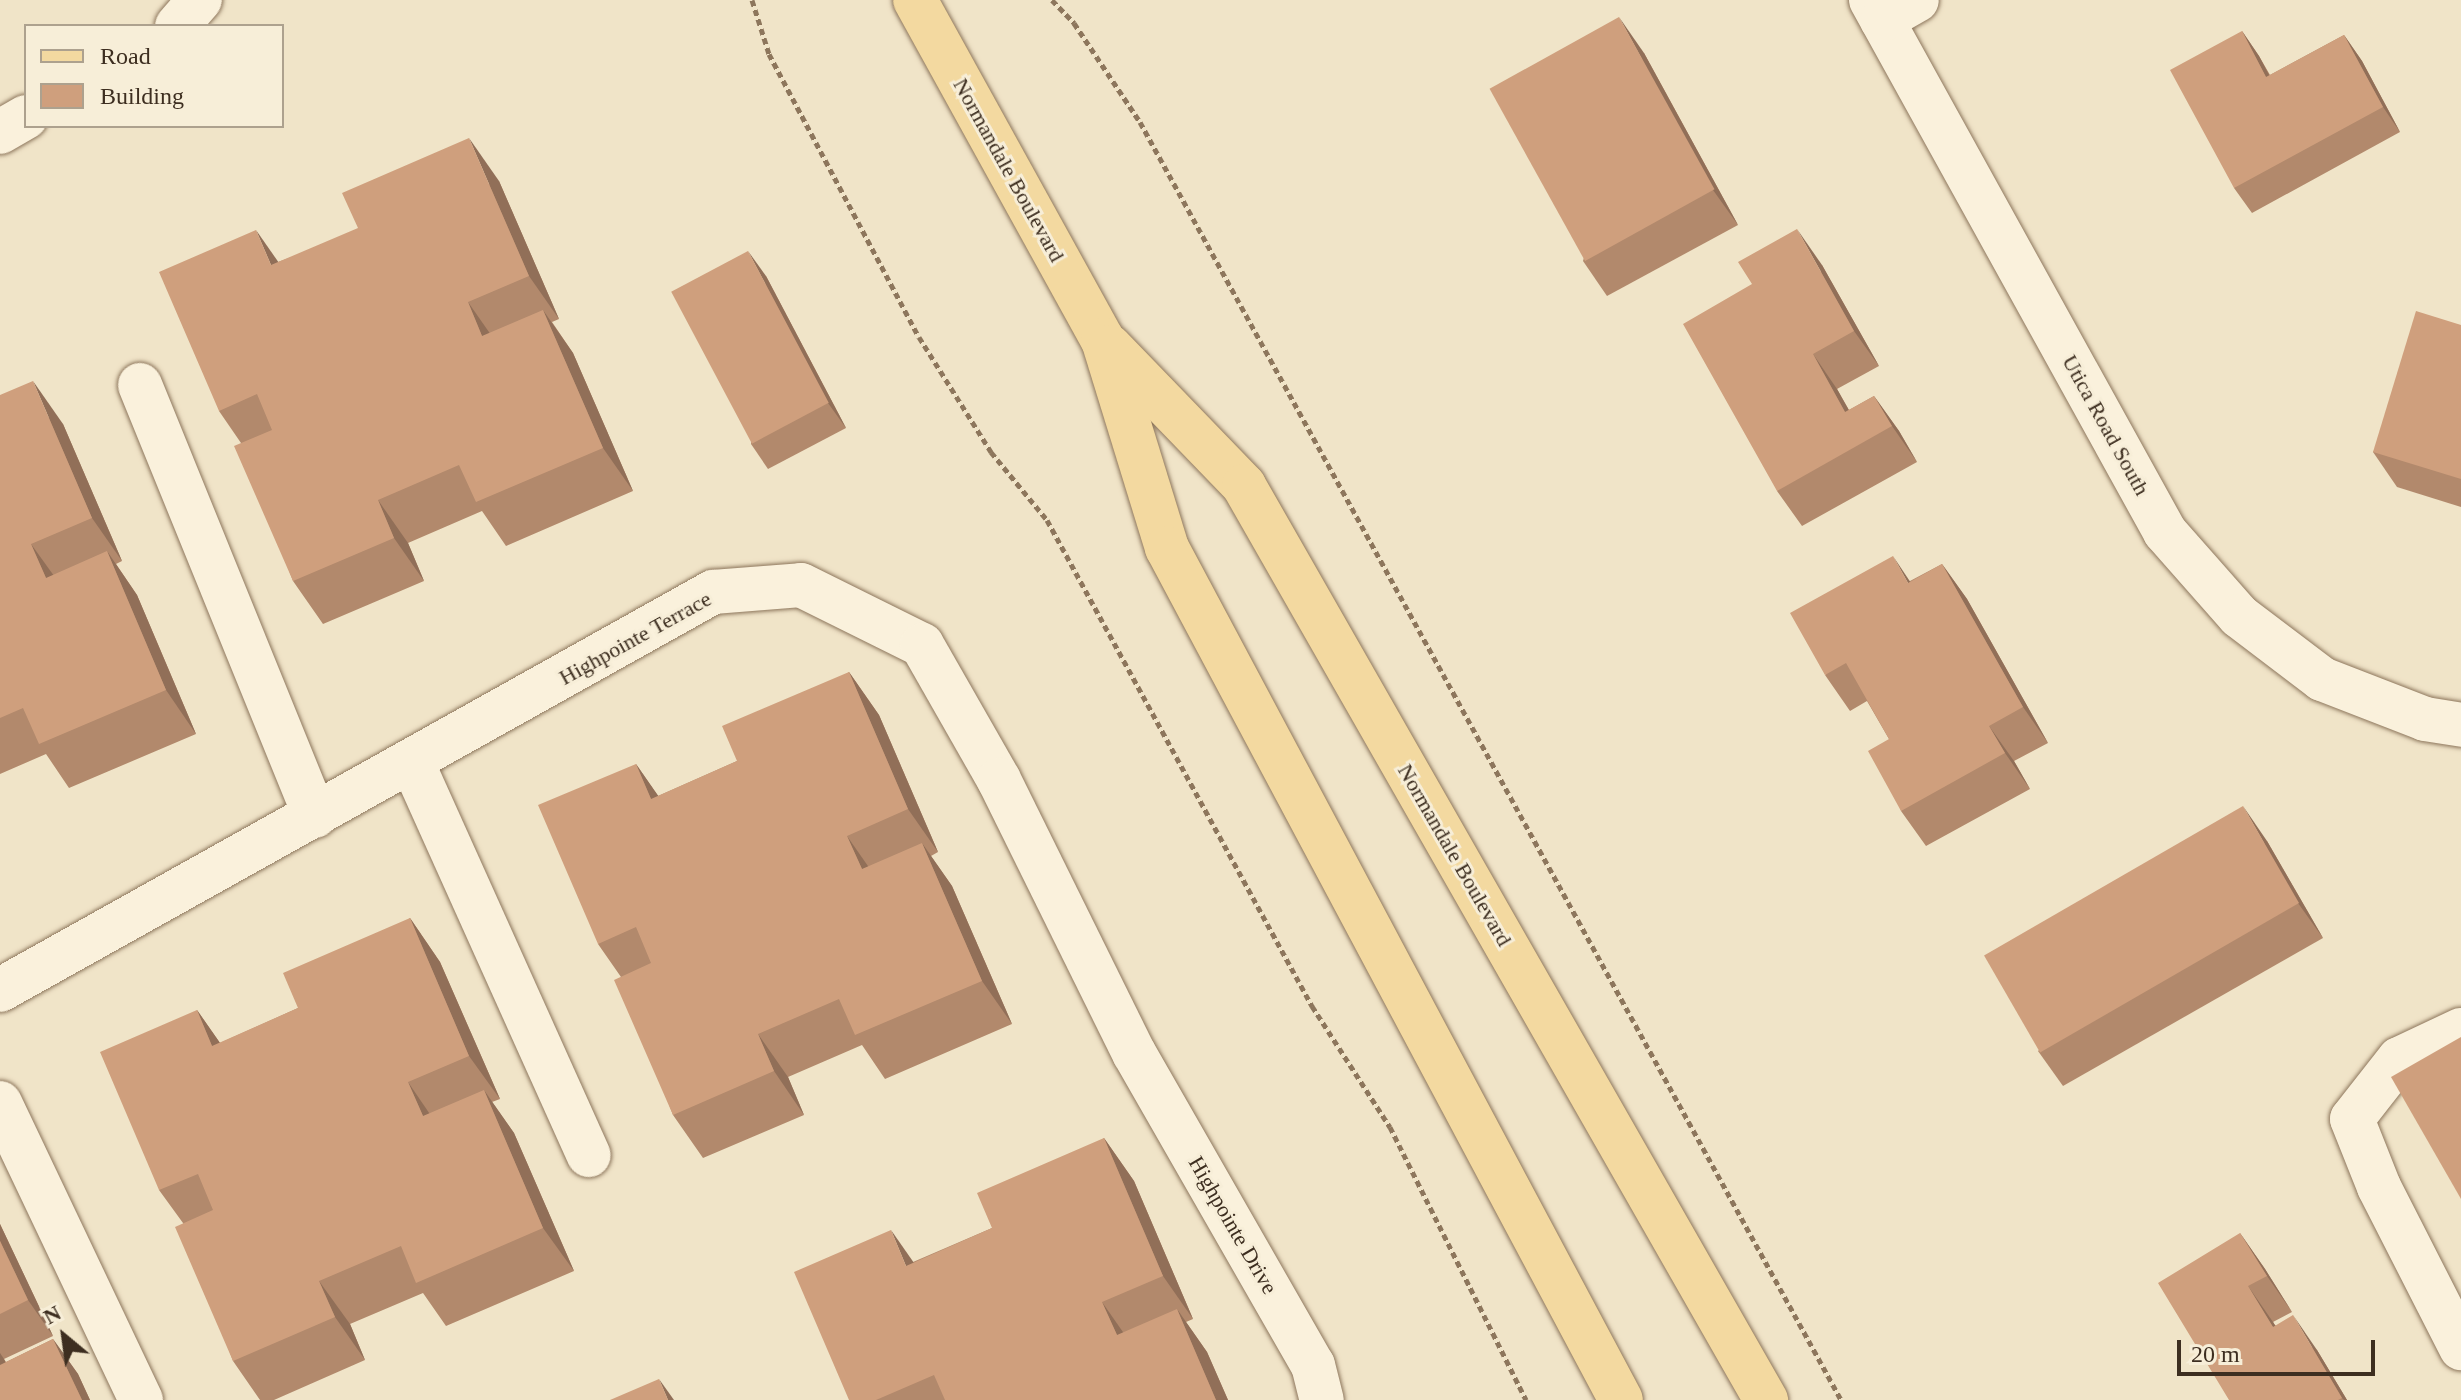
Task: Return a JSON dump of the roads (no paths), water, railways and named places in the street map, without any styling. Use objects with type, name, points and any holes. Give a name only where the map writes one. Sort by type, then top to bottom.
[{"type":"main road","name":"Normandale Boulevard","points":[[915,0],[1103,340],[1167,548],[1621,1400]]},
{"type":"main road","name":"Normandale Boulevard","points":[[1103,340],[1244,486],[1766,1400]]},
{"type":"street","points":[[179,24],[200,0]]},
{"type":"street","name":"Utica Road South","points":[[1890,7],[2165,532],[2239,616],[2322,679],[2425,719],[2461,725]]},
{"type":"street","points":[[0,132],[24,118]]},
{"type":"street","points":[[140,385],[315,816]]},
{"type":"street","name":"Highpointe Terrace","points":[[0,990],[713,592],[801,585],[922,645],[999,780],[1134,1053]]},
{"type":"street","points":[[412,762],[589,1155]]},
{"type":"street","points":[[2461,1030],[2399,1059],[2352,1119],[2393,1215],[2461,1348]]},
{"type":"street","name":"Highpointe Drive","points":[[1134,1053],[1313,1365],[1322,1400]]},
{"type":"street","points":[[0,1103],[141,1400]]}]
